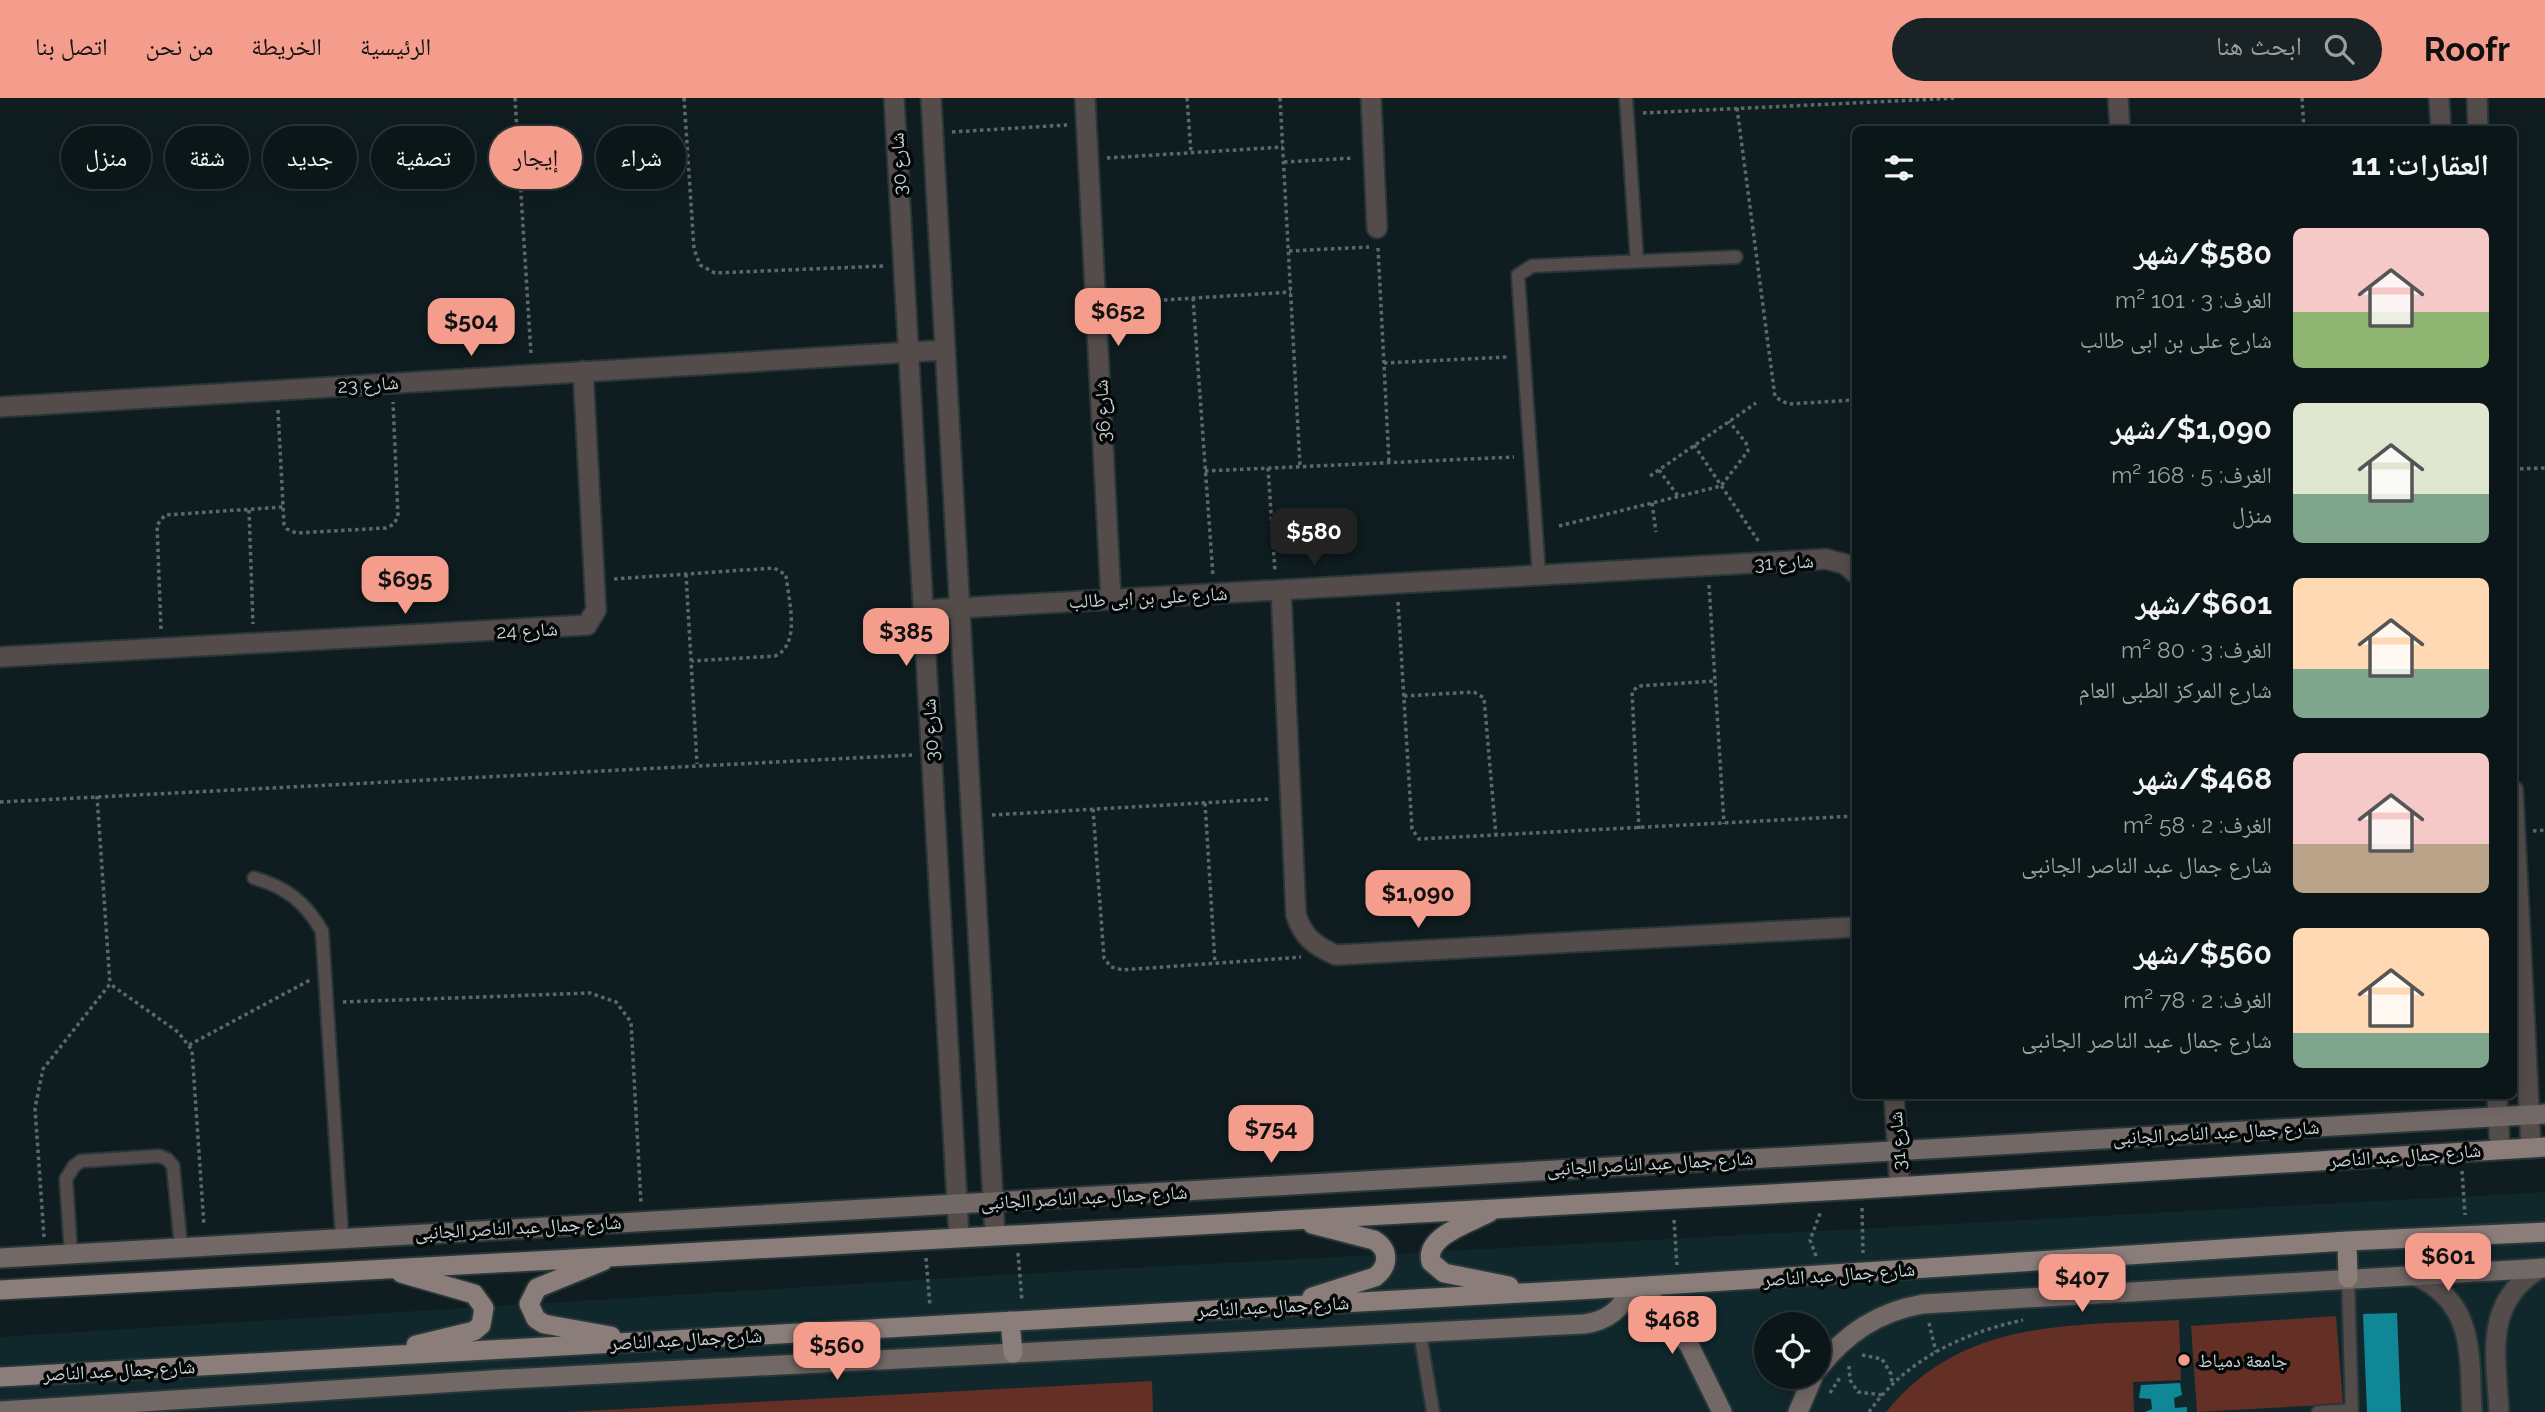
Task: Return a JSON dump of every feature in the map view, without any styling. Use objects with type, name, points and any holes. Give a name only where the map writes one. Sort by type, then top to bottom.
[{"type":"main road","name":"شارع جمال عبد الناصر الجانبى","points":[[0,1258],[642,1219],[957,1205],[2537,1114]]},
{"type":"main road","name":"شارع جمال عبد الناصر","points":[[0,1290],[995,1234],[1832,1191],[2538,1147]]},
{"type":"main road","points":[[1497,1208],[1437,1241],[1430,1250],[1431,1262],[1444,1273],[1536,1292]]},
{"type":"main road","points":[[1284,1306],[1375,1277],[1383,1270],[1386,1261],[1382,1246],[1374,1240],[1291,1219]]},
{"type":"main road","name":"شارع جمال عبد الناصر","points":[[0,1377],[1636,1287],[2347,1241],[2545,1231]]},
{"type":"main road","points":[[2347,1241],[2348,1278]]},
{"type":"main road","points":[[617,1255],[537,1288],[531,1295],[531,1312],[544,1324],[644,1342]]},
{"type":"main road","points":[[364,1357],[474,1331],[484,1317],[480,1300],[474,1294],[384,1268]]},
{"type":"main road","points":[[1831,1354],[1864,1325],[1900,1308],[1923,1304],[2543,1268]]},
{"type":"main road","points":[[0,1411],[506,1379],[1595,1323],[1615,1313],[1636,1287],[1689,1345],[1722,1412]]},
{"type":"main road","points":[[1013,1353],[1017,1321]]},
{"type":"main road","points":[[1798,1412],[1808,1389]]},
{"type":"street","name":"شارع 30","points":[[894,98],[959,1237]]},
{"type":"street","name":"شارع 30","points":[[931,98],[995,1234]]},
{"type":"street","name":"شارع 36","points":[[1085,98],[1111,599]]},
{"type":"street","points":[[1371,98],[1377,237]]},
{"type":"street","points":[[2118,98],[2120,126]]},
{"type":"street","points":[[2439,98],[2441,126]]},
{"type":"street","points":[[2477,98],[2478,126]]},
{"type":"street","name":"شارع 23","points":[[0,407],[945,350]]},
{"type":"street","name":"شارع 24","points":[[0,657],[581,627],[595,616],[583,371]]},
{"type":"street","name":"شارع 31","points":[[1708,566],[1826,559],[1852,568]]},
{"type":"street","name":"شارع على بن ابى طالب","points":[[923,610],[1708,566]]},
{"type":"street","points":[[1279,590],[1296,915],[1300,929],[1309,941],[1336,955],[1852,927]]},
{"type":"street","points":[[2517,844],[2538,1147]]},
{"type":"street","name":"شارع 31","points":[[1894,1099],[1900,1187]]},
{"type":"street","points":[[2497,1099],[2500,1149]]},
{"type":"street","points":[[2499,1412],[2495,1342],[2499,1318],[2510,1294],[2543,1268]]},
{"type":"street","points":[[2414,1275],[2447,1296],[2461,1317],[2469,1343],[2472,1412]]},
{"type":"lane","points":[[1626,98],[1637,261]]},
{"type":"lane","points":[[1539,575],[1524,356],[1516,281],[1521,270],[1532,266],[1736,257]]},
{"type":"lane","points":[[254,878],[276,884],[295,896],[310,911],[322,931],[342,1237]]},
{"type":"lane","points":[[71,1253],[66,1179],[74,1166],[81,1161],[159,1156],[167,1159],[173,1166],[181,1247]]},
{"type":"lane","points":[[2318,1412],[2352,1411],[2348,1278]]},
{"type":"lane","points":[[1420,1332],[1433,1412]]},
{"type":"path","points":[[514,98],[532,374]]},
{"type":"path","points":[[684,98],[694,250],[700,265],[715,273],[903,266]]},
{"type":"path","points":[[1187,98],[1191,153]]},
{"type":"path","points":[[1280,98],[1300,467]]},
{"type":"path","points":[[1627,114],[1957,98]]},
{"type":"path","points":[[2302,98],[2304,126]]},
{"type":"path","points":[[1737,108],[1775,397],[1788,404],[1852,400]]},
{"type":"path","points":[[933,133],[1086,124]]},
{"type":"path","points":[[1088,159],[1283,147]]},
{"type":"path","points":[[1284,162],[1374,157]]},
{"type":"path","points":[[1289,251],[1377,237],[1389,462]]},
{"type":"path","points":[[1096,304],[1291,292]]},
{"type":"path","points":[[1193,298],[1214,594]]},
{"type":"path","points":[[1384,363],[1524,356]]},
{"type":"path","points":[[277,390],[285,527],[293,533],[386,528],[394,524],[398,512],[393,383]]},
{"type":"path","points":[[1650,476],[1756,403]]},
{"type":"path","points":[[1559,526],[1721,486],[1748,451],[1746,443],[1729,421]]},
{"type":"path","points":[[1694,445],[1772,562]]},
{"type":"path","points":[[1205,471],[1530,456]]},
{"type":"path","points":[[1268,468],[1279,590]]},
{"type":"path","points":[[2517,469],[2545,468]]},
{"type":"path","points":[[1659,470],[1678,496]]},
{"type":"path","points":[[1652,503],[1656,532]]},
{"type":"path","points":[[162,648],[157,525],[160,519],[165,515],[283,507]]},
{"type":"path","points":[[249,509],[254,644]]},
{"type":"path","points":[[1708,566],[1724,824]]},
{"type":"path","points":[[595,580],[774,568],[786,575],[791,637],[787,649],[775,656],[692,661]]},
{"type":"path","points":[[686,574],[697,764]]},
{"type":"path","points":[[1397,583],[1413,833],[1423,840],[1852,816]]},
{"type":"path","points":[[1639,829],[1632,692],[1638,686],[1715,681]]},
{"type":"path","points":[[1404,696],[1474,692],[1484,698],[1496,836]]},
{"type":"path","points":[[0,802],[697,764],[931,755]]},
{"type":"path","points":[[45,1255],[35,1108],[37,1088],[43,1069],[110,984],[97,796]]},
{"type":"path","points":[[971,816],[1290,797]]},
{"type":"path","points":[[1205,803],[1215,963]]},
{"type":"path","points":[[1093,809],[1104,958],[1107,963],[1123,970],[1336,955]]},
{"type":"path","points":[[189,1045],[324,973]]},
{"type":"path","points":[[110,984],[178,1032],[192,1051],[205,1245]]},
{"type":"path","points":[[327,1003],[590,993],[616,1002],[631,1022],[642,1219]]},
{"type":"path","points":[[2461,1152],[2466,1235]]},
{"type":"path","points":[[1862,1189],[1864,1272]]},
{"type":"path","points":[[1830,1274],[1816,1255],[1810,1240],[1815,1222],[1832,1191]]},
{"type":"path","points":[[1673,1199],[1678,1284]]},
{"type":"path","points":[[1017,1233],[1017,1321]]},
{"type":"path","points":[[924,1238],[932,1326]]},
{"type":"path","points":[[1918,1323],[1939,1317]]},
{"type":"path","points":[[1870,1412],[1892,1384],[1936,1352],[1979,1332],[2034,1317]]},
{"type":"path","points":[[1928,1319],[1936,1352]]},
{"type":"path","points":[[1825,1401],[1849,1366],[1871,1347]]},
{"type":"path","points":[[1862,1354],[1882,1359],[1891,1374],[1892,1384]]},
{"type":"path","points":[[1849,1366],[1850,1380],[1858,1392],[1883,1395]]},
{"type":"shaded area","points":[[2545,1192],[2545,1412],[0,1412],[0,1337],[982,1276]]},
{"type":"shaded area","points":[[2336,1316],[2343,1404],[2197,1412],[2191,1326]]},
{"type":"shaded area","points":[[2179,1320],[2181,1380],[2133,1382],[2134,1412],[1886,1412],[1916,1381],[1949,1359],[1983,1343],[2058,1327]]},
{"type":"shaded area","points":[[1152,1381],[1153,1412],[567,1412]]},
{"type":"building","points":[[2397,1313],[2401,1412],[2367,1412],[2363,1314]]},
{"type":"building","points":[[2180,1383],[2182,1395],[2174,1398],[2175,1408],[2187,1407],[2187,1412],[2145,1412],[2152,1409],[2151,1399],[2139,1398],[2141,1385]]},
{"type":"place","name":"جامعة دمياط","points":[[2184,1360]]}]
